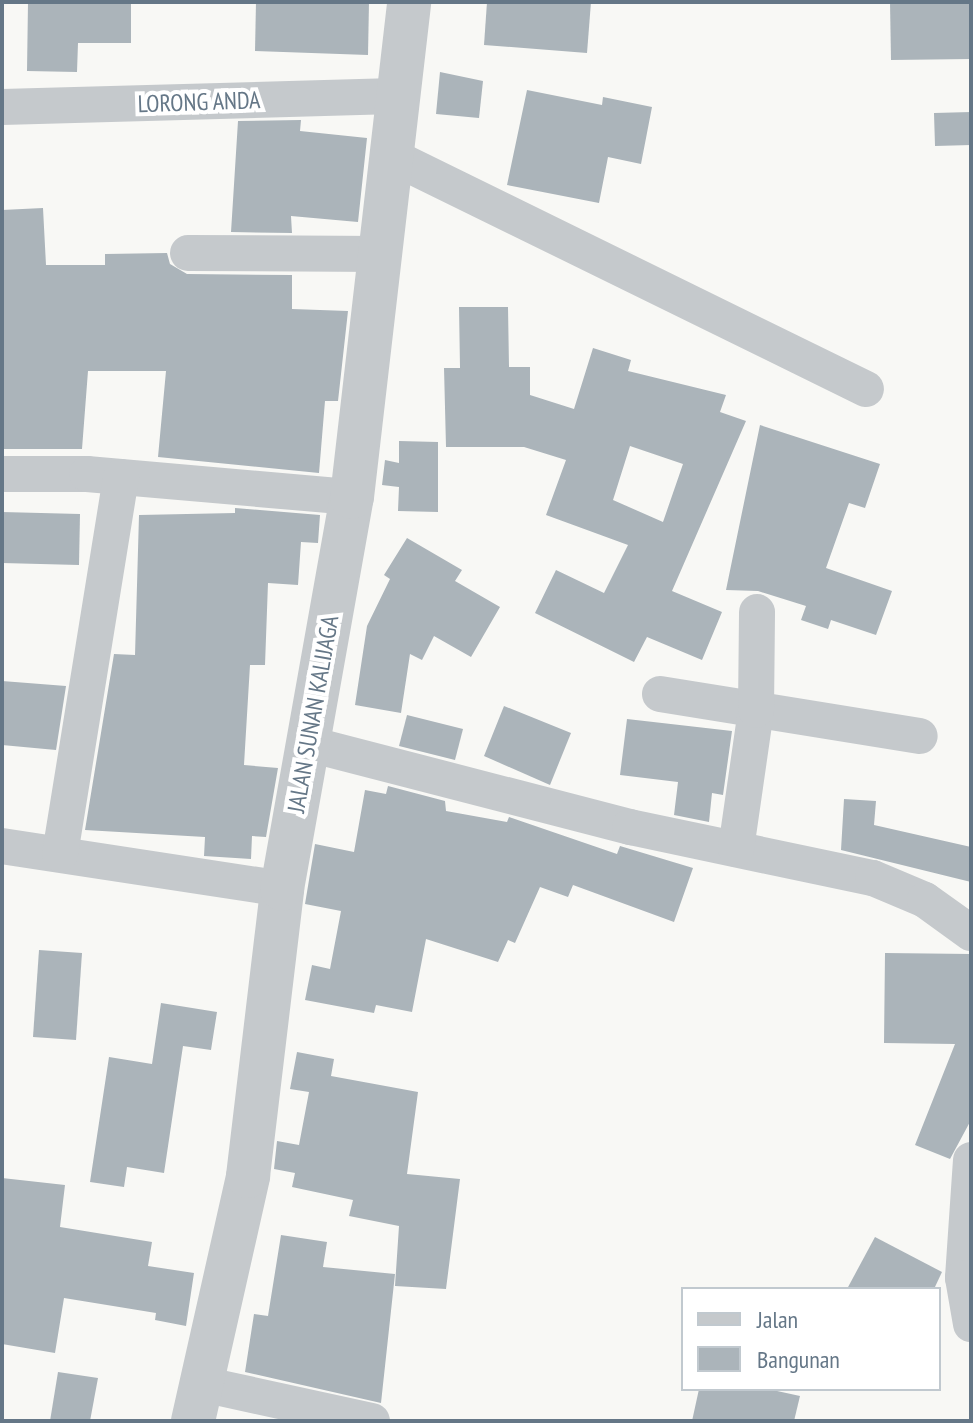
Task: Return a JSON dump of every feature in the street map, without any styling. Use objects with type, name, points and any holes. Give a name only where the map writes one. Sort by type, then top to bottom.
[{"type":"street","name":"JALAN SUNAN KALIJAGA","points":[[197,1403],[248,1176],[282,889],[352,497],[382,254],[395,96],[409,2]]},
{"type":"street","name":"LORONG ANDA","points":[[2,107],[395,96]]},
{"type":"street","points":[[391,156],[866,389]]},
{"type":"street","points":[[188,253],[382,254]]},
{"type":"street","points":[[2,474],[121,477],[352,497]]},
{"type":"street","points":[[60,854],[121,477]]},
{"type":"street","points":[[736,849],[756,710],[757,612]]},
{"type":"street","points":[[660,694],[920,736]]},
{"type":"street","points":[[309,744],[736,849],[873,878],[925,900],[971,933]]},
{"type":"street","points":[[2,846],[282,889]]},
{"type":"street","points":[[971,1160],[967,1279],[971,1324]]},
{"type":"street","points":[[197,1403],[372,1421]]},
{"type":"building","points":[[28,2],[131,2],[131,43],[78,43],[77,72],[27,71]]},
{"type":"building","points":[[256,2],[369,2],[368,55],[255,51]]},
{"type":"building","points":[[487,2],[591,2],[587,53],[484,45]]},
{"type":"building","points":[[890,2],[971,2],[971,59],[891,60]]},
{"type":"building","points":[[440,72],[483,81],[479,118],[436,114]]},
{"type":"building","points":[[527,90],[602,105],[603,97],[652,107],[641,164],[608,157],[599,203],[507,185]]},
{"type":"building","points":[[971,112],[971,145],[935,146],[934,113]]},
{"type":"building","points":[[301,120],[300,131],[367,138],[358,222],[291,216],[292,233],[231,232],[238,121]]},
{"type":"building","points":[[43,208],[46,265],[105,265],[105,254],[167,253],[170,264],[187,274],[292,275],[292,309],[348,311],[338,401],[325,401],[319,473],[158,457],[166,371],[88,371],[82,449],[2,449],[2,210]]},
{"type":"building","points":[[459,307],[508,307],[509,367],[530,367],[530,395],[574,409],[593,348],[631,360],[628,371],[726,395],[720,412],[746,421],[672,591],[722,612],[702,660],[647,637],[634,662],[535,613],[556,570],[604,593],[628,545],[546,515],[566,460],[524,447],[446,447],[444,368],[460,368]],"holes":[[[630,446],[683,464],[663,522],[613,500]]]},
{"type":"building","points":[[760,425],[880,464],[865,508],[849,503],[826,568],[892,591],[876,635],[831,620],[828,629],[801,620],[806,606],[758,591],[726,590]]},
{"type":"building","points":[[399,441],[438,442],[438,512],[398,511],[399,487],[382,485],[385,460],[399,463]]},
{"type":"building","points":[[235,508],[320,515],[318,543],[301,542],[298,585],[268,583],[265,665],[250,665],[244,765],[278,768],[266,837],[252,836],[251,859],[204,856],[205,837],[85,830],[114,654],[135,655],[139,515],[235,513]]},
{"type":"building","points":[[2,512],[80,514],[79,565],[2,563]]},
{"type":"building","points":[[407,538],[462,570],[455,581],[500,607],[471,657],[434,636],[422,660],[410,654],[401,713],[355,705],[367,626],[390,579],[384,575]]},
{"type":"building","points":[[2,681],[66,686],[56,750],[2,745]]},
{"type":"building","points":[[504,706],[571,733],[550,785],[484,756]]},
{"type":"building","points":[[407,715],[463,729],[455,760],[399,746]]},
{"type":"building","points":[[627,719],[732,731],[723,795],[712,793],[709,822],[674,815],[678,782],[620,775]]},
{"type":"building","points":[[388,786],[445,801],[446,811],[507,822],[509,817],[617,854],[620,846],[693,868],[674,922],[573,885],[568,897],[540,887],[515,943],[508,940],[498,962],[426,939],[412,1012],[376,1005],[374,1013],[305,1000],[312,965],[330,969],[341,911],[305,904],[315,844],[354,852],[365,790],[386,794]]},
{"type":"building","points":[[844,799],[876,801],[874,825],[971,847],[971,882],[841,850]]},
{"type":"building","points":[[39,950],[82,953],[76,1040],[33,1037]]},
{"type":"building","points":[[885,953],[971,954],[971,1120],[950,1159],[915,1145],[955,1044],[884,1043]]},
{"type":"building","points":[[161,1003],[217,1012],[211,1050],[183,1046],[164,1173],[127,1167],[124,1187],[90,1182],[109,1057],[152,1064]]},
{"type":"building","points":[[297,1052],[334,1059],[331,1076],[418,1092],[407,1174],[460,1179],[446,1289],[395,1286],[399,1226],[349,1216],[353,1200],[292,1187],[295,1173],[274,1169],[277,1141],[299,1145],[309,1092],[290,1089]]},
{"type":"building","points":[[2,1178],[65,1185],[60,1227],[152,1242],[148,1266],[194,1273],[186,1326],[155,1320],[156,1313],[64,1298],[55,1353],[2,1344]]},
{"type":"building","points":[[281,1235],[327,1242],[323,1267],[395,1274],[381,1403],[245,1372],[254,1314],[268,1316]]},
{"type":"building","points":[[875,1237],[942,1272],[935,1287],[848,1287]]},
{"type":"building","points":[[58,1372],[98,1378],[90,1421],[50,1421]]},
{"type":"building","points":[[699,1391],[777,1391],[800,1396],[794,1421],[692,1421]]}]
